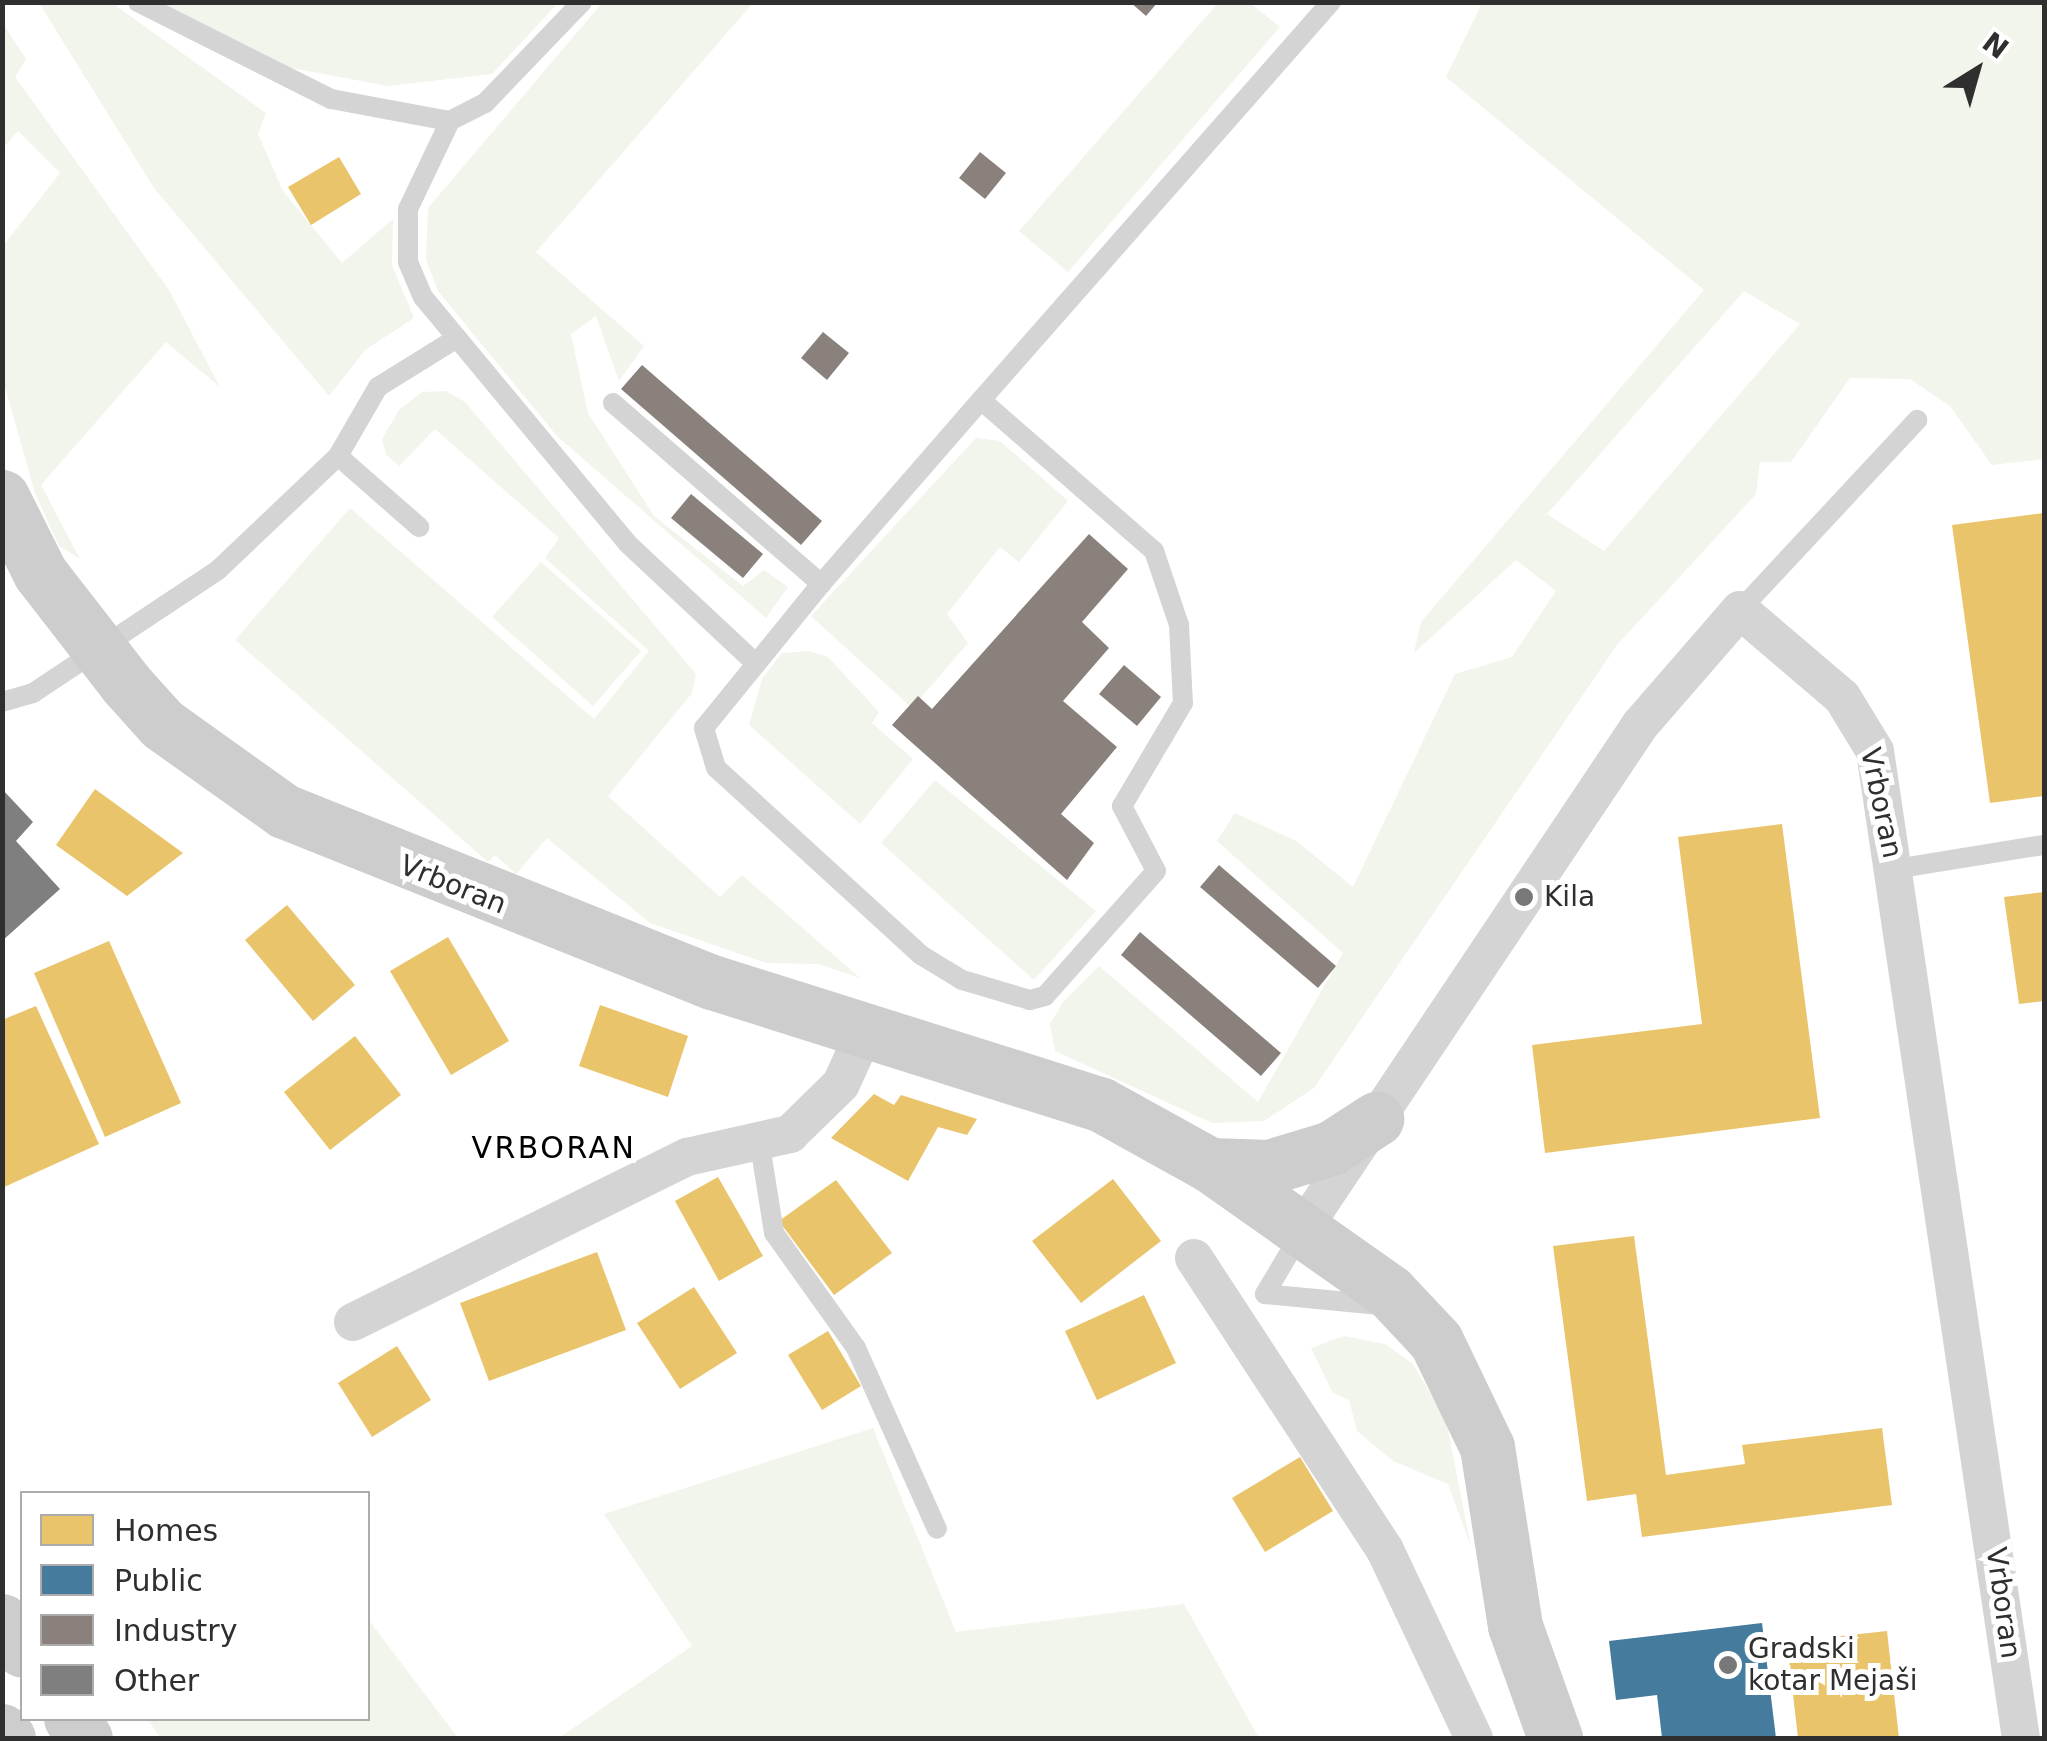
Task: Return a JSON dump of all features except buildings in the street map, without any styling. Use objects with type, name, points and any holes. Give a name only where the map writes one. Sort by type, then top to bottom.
[{"type":"street","name":"Vrboran","points":[[2,497],[40,574],[94,646],[162,724],[270,803],[344,842],[712,982],[1054,1086],[1210,1164],[1304,1227],[1417,1318],[1462,1382],[1487,1447],[1515,1626],[1556,1738]]},
{"type":"street","name":"Vrboran","points":[[1740,610],[1862,724],[1895,869],[2021,1738]]},
{"type":"street","points":[[1304,1227],[1640,725],[1740,610]]},
{"type":"street","points":[[353,1322],[687,1157],[759,1140],[808,1120],[842,1084],[866,1029]]},
{"type":"street","points":[[1210,1164],[1269,1168],[1331,1148],[1376,1120]]},
{"type":"street","points":[[1194,1258],[1385,1550],[1474,1738]]},
{"type":"street","points":[[2,1621],[20,1647]]},
{"type":"street","points":[[2,1731],[8,1738]]},
{"type":"lane","points":[[138,2],[331,99],[450,122]]},
{"type":"lane","points":[[582,2],[485,103],[450,122],[403,232],[423,296],[457,338],[627,543],[754,662]]},
{"type":"lane","points":[[982,400],[1154,551],[1179,625],[1183,703],[1122,806],[1156,871],[1046,996],[989,990],[941,969],[716,768],[704,728],[821,584],[982,400],[1331,2]]},
{"type":"lane","points":[[2,702],[33,693],[94,646],[218,570],[338,456],[378,388],[457,338]]},
{"type":"lane","points":[[612,402],[821,584]]},
{"type":"lane","points":[[1740,610],[1917,420]]},
{"type":"lane","points":[[338,456],[419,527]]},
{"type":"lane","points":[[1895,869],[2044,845]]},
{"type":"lane","points":[[759,1140],[774,1233],[856,1348],[937,1530]]},
{"type":"lane","points":[[1304,1227],[1265,1294],[1368,1300],[1417,1318]]},
{"type":"shaded area","points":[[39,3],[112,3],[266,113],[258,134],[283,191],[342,263],[393,219],[392,265],[414,318],[365,350],[329,396],[154,188]]},
{"type":"shaded area","points":[[162,3],[558,3],[492,74],[388,86],[281,66]]},
{"type":"shaded area","points":[[602,3],[753,3],[536,252],[644,346],[619,381],[596,316],[571,334],[588,413],[654,516],[743,586],[764,570],[788,587],[766,618],[557,436],[438,291],[426,260],[428,208]]},
{"type":"shaded area","points":[[1218,3],[1250,3],[1280,27],[1068,272],[1019,231]]},
{"type":"shaded area","points":[[1482,3],[2044,3],[2044,459],[1992,465],[1950,406],[1910,379],[1850,378],[1791,462],[1760,462],[1756,494],[1617,645],[1314,1088],[1264,1121],[1212,1123],[1055,1051],[1050,1024],[1063,1002],[1099,966],[1258,1102],[1343,953],[1217,841],[1235,813],[1296,841],[1353,887],[1455,674],[1512,657],[1556,591],[1516,560],[1414,653],[1421,622],[1704,290],[1446,77]],"holes":[[[1744,291],[1800,324],[1604,551],[1547,514]]]},
{"type":"shaded area","points":[[2,22],[26,59],[15,77],[169,290],[220,387],[166,342],[41,485],[80,559],[59,546],[35,493],[3,380],[3,246],[60,173],[18,131],[3,148]]},
{"type":"shaded area","points":[[446,391],[465,402],[696,674],[692,693],[608,796],[720,897],[742,875],[860,978],[819,964],[766,963],[650,923],[547,838],[516,874],[495,855],[488,862],[235,640],[350,508],[594,719],[649,651],[545,558],[559,538],[435,429],[399,466],[386,454],[382,439],[399,410],[422,392]]},
{"type":"shaded area","points":[[976,438],[1000,441],[1068,501],[1019,562],[1000,547],[947,614],[968,643],[912,708],[811,616]]},
{"type":"shaded area","points":[[541,562],[641,651],[593,706],[492,617]]},
{"type":"shaded area","points":[[810,651],[828,657],[879,712],[872,723],[913,759],[860,824],[749,725],[762,679],[782,653]]},
{"type":"shaded area","points":[[935,780],[1096,911],[1034,980],[881,843]]},
{"type":"shaded area","points":[[1344,1336],[1385,1344],[1413,1364],[1446,1420],[1471,1547],[1448,1484],[1393,1461],[1357,1431],[1349,1400],[1332,1392],[1311,1348]]},
{"type":"shaded area","points":[[873,1428],[956,1632],[1184,1604],[1259,1738],[559,1738],[692,1646],[604,1514]]},
{"type":"shaded area","points":[[370,1622],[458,1738],[161,1738],[148,1721],[370,1721]]},
{"type":"place","name":"Kila","points":[[1524,897]]},
{"type":"place","name":"Gradski kotar Mejaši","points":[[1728,1665]]},
{"type":"district","name":"VRBORAN","points":[[554,1148]]}]
